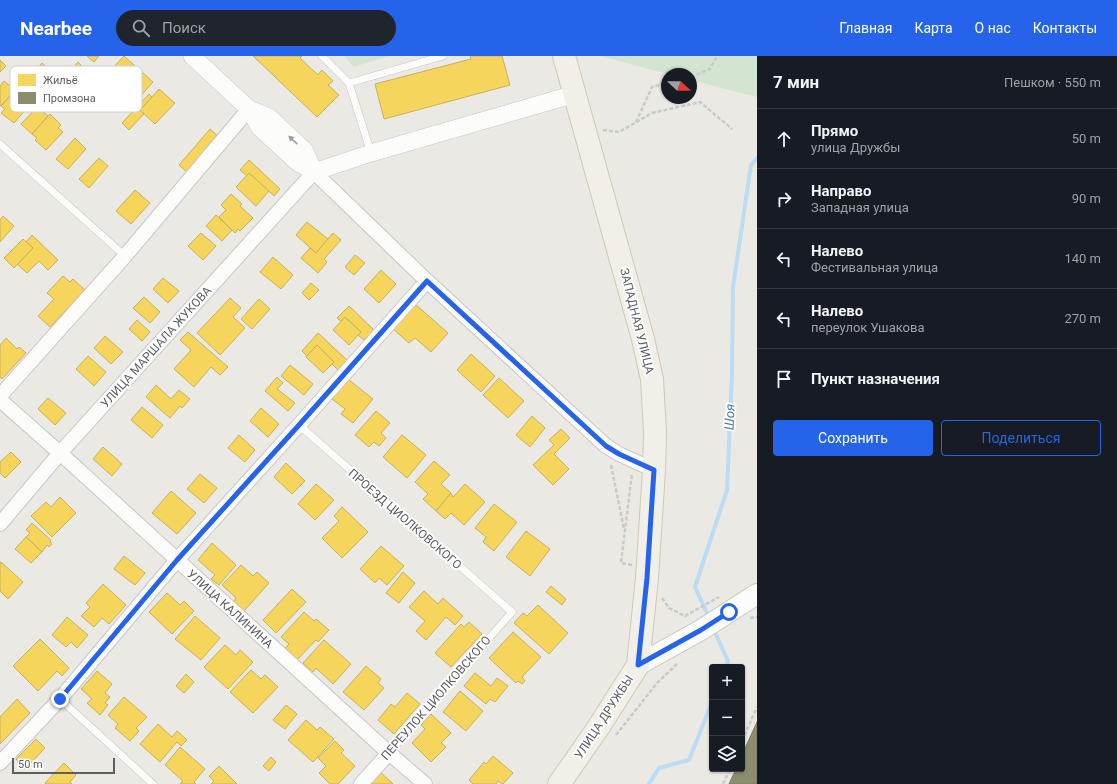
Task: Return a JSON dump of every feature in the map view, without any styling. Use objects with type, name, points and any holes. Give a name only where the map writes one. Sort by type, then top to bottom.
[{"type":"main road","name":"ЗАПАДНАЯ УЛИЦА","points":[[564,56],[645,346],[652,379],[654,406],[654,470],[647,578],[638,665]]},
{"type":"main road","name":"УЛИЦА ДРУЖБЫ","points":[[558,784],[598,728],[638,665],[701,630],[723,605],[757,594]]},
{"type":"street","points":[[192,56],[249,109],[269,117],[305,151],[314,172],[427,281],[606,446],[619,454],[654,470]]},
{"type":"street","points":[[314,172],[575,94]]},
{"type":"street","points":[[0,396],[125,256],[249,109]]},
{"type":"street","name":"УЛИЦА МАРШАЛА ЖУКОВА","points":[[0,524],[60,453],[314,172]]},
{"type":"street","points":[[0,763],[60,699],[177,560],[427,281]]},
{"type":"street","name":"УЛИЦА КАЛИНИНА","points":[[0,400],[425,784]]},
{"type":"street","name":"ПЕРЕУЛОК ЦИОЛКОВСКОГО","points":[[361,784],[389,753]]},
{"type":"lane","points":[[322,56],[349,82],[371,154]]},
{"type":"lane","points":[[349,82],[443,56]]},
{"type":"lane","points":[[0,144],[125,256]]},
{"type":"lane","name":"ПРОЕЗД ЦИОЛКОВСКОГО","points":[[299,425],[512,612]]},
{"type":"lane","name":"ПЕРЕУЛОК ЦИОЛКОВСКОГО","points":[[389,753],[512,612]]},
{"type":"lane","points":[[60,699],[152,784]]},
{"type":"path","points":[[697,74],[710,69],[717,56]]},
{"type":"path","points":[[636,122],[652,87],[661,85]]},
{"type":"path","points":[[584,128],[619,132],[652,113],[700,102],[732,129]]},
{"type":"path","points":[[606,446],[614,475],[625,532]]},
{"type":"path","points":[[694,611],[723,605]]},
{"type":"path","points":[[748,618],[757,617]]},
{"type":"path","points":[[615,736],[657,683],[679,662]]},
{"type":"path","points":[[744,736],[757,707]]},
{"type":"path","points":[[723,784],[729,772]]},
{"type":"green space","points":[[344,56],[388,56],[354,67]]},
{"type":"green space","points":[[600,56],[757,56],[757,97],[697,82],[697,68],[661,68],[661,72]]},
{"type":"building: Жильё","points":[[87,56],[99,56],[94,62]]},
{"type":"building: Жильё","points":[[124,56],[135,66],[115,66]]},
{"type":"building: Жильё","points":[[253,56],[302,56],[300,58],[318,75],[322,70],[333,81],[328,85],[339,95],[317,117]]},
{"type":"building: Жильё","points":[[470,56],[502,56],[510,85],[384,119],[375,84],[471,59]]},
{"type":"building: Жильё","points":[[0,60],[6,66],[0,72]]},
{"type":"building: Жильё","points":[[78,62],[81,65],[80,66],[74,66]]},
{"type":"building: Жильё","points":[[142,72],[153,82],[142,94]]},
{"type":"building: Жильё","points":[[4,81],[10,86],[10,96],[1,106],[0,105],[0,86]]},
{"type":"building: Жильё","points":[[159,89],[175,103],[155,124],[142,112],[142,108]]},
{"type":"building: Жильё","points":[[149,94],[152,97],[142,108],[142,102]]},
{"type":"building: Жильё","points":[[10,96],[10,112],[24,112],[14,123],[1,113],[5,109],[1,106]]},
{"type":"building: Жильё","points":[[32,112],[43,112],[48,116],[32,134],[21,124]]},
{"type":"building: Жильё","points":[[132,112],[142,112],[144,114],[129,130],[122,123]]},
{"type":"building: Жильё","points":[[50,114],[61,125],[58,128],[63,132],[46,150],[35,140],[37,138],[32,134]]},
{"type":"building: Жильё","points":[[210,129],[220,138],[189,174],[179,165]]},
{"type":"building: Жильё","points":[[75,138],[86,149],[68,169],[56,159]]},
{"type":"building: Жильё","points":[[99,158],[108,166],[89,188],[79,179]]},
{"type":"building: Жильё","points":[[249,160],[280,189],[274,196],[249,173],[247,176],[240,170]]},
{"type":"building: Жильё","points":[[249,173],[269,191],[256,206],[236,187]]},
{"type":"building: Жильё","points":[[135,190],[150,203],[131,224],[116,211]]},
{"type":"building: Жильё","points":[[231,194],[242,204],[240,206],[253,218],[240,231],[238,229],[235,233],[219,217],[226,210],[221,205]]},
{"type":"building: Жильё","points":[[216,215],[232,230],[222,241],[206,226]]},
{"type":"building: Жильё","points":[[3,216],[14,226],[0,242],[0,220]]},
{"type":"building: Жильё","points":[[307,222],[328,239],[316,253],[296,235]]},
{"type":"building: Жильё","points":[[201,233],[216,246],[203,260],[188,246]]},
{"type":"building: Жильё","points":[[333,233],[341,240],[324,259],[327,262],[318,273],[301,258],[310,248],[316,253]]},
{"type":"building: Жильё","points":[[32,235],[58,260],[48,270],[39,261],[27,273],[17,264],[33,248],[26,242]]},
{"type":"building: Жильё","points":[[23,239],[33,248],[14,268],[4,258]]},
{"type":"building: Жильё","points":[[355,255],[365,263],[354,275],[345,267]]},
{"type":"building: Жильё","points":[[273,257],[293,275],[281,289],[260,272]]},
{"type":"building: Жильё","points":[[381,270],[396,284],[379,303],[364,289]]},
{"type":"building: Жильё","points":[[63,276],[70,282],[73,279],[85,290],[50,327],[38,316],[54,299],[47,293]]},
{"type":"building: Жильё","points":[[163,278],[179,291],[168,303],[153,289]]},
{"type":"building: Жильё","points":[[311,283],[319,290],[309,300],[302,293]]},
{"type":"building: Жильё","points":[[144,297],[160,312],[150,323],[133,308]]},
{"type":"building: Жильё","points":[[230,298],[241,308],[233,317],[245,328],[220,355],[197,333]]},
{"type":"building: Жильё","points":[[259,299],[270,309],[252,329],[241,319]]},
{"type":"building: Жильё","points":[[414,303],[448,333],[431,352],[415,338],[409,343],[392,328]]},
{"type":"building: Жильё","points":[[349,306],[374,330],[364,340],[358,335],[361,332],[345,317],[341,321],[337,318]]},
{"type":"building: Жильё","points":[[345,317],[361,332],[349,345],[333,330]]},
{"type":"building: Жильё","points":[[137,320],[150,332],[142,341],[129,329]]},
{"type":"building: Жильё","points":[[188,332],[228,367],[220,375],[211,367],[194,387],[174,369],[191,350],[180,340]]},
{"type":"building: Жильё","points":[[318,333],[347,360],[338,370],[332,364],[334,362],[317,345],[307,356],[302,351]]},
{"type":"building: Жильё","points":[[105,336],[123,352],[111,364],[94,348]]},
{"type":"building: Жильё","points":[[6,338],[17,349],[19,347],[26,353],[2,379],[0,377],[0,345]]},
{"type":"building: Жильё","points":[[317,345],[334,362],[323,373],[306,357]]},
{"type":"building: Жильё","points":[[471,354],[495,376],[481,392],[457,370]]},
{"type":"building: Жильё","points":[[88,356],[106,372],[94,386],[76,369]]},
{"type":"building: Жильё","points":[[290,365],[313,384],[304,395],[281,376]]},
{"type":"building: Жильё","points":[[277,377],[283,383],[277,389],[295,403],[288,411],[265,391]]},
{"type":"building: Жильё","points":[[499,378],[524,401],[508,418],[483,395]]},
{"type":"building: Жильё","points":[[348,379],[373,399],[353,423],[341,414],[345,409],[332,399]]},
{"type":"building: Жильё","points":[[156,385],[171,399],[179,390],[190,399],[182,408],[180,406],[170,418],[146,397]]},
{"type":"building: Жильё","points":[[48,398],[66,413],[55,425],[38,409]]},
{"type":"building: Жильё","points":[[142,407],[163,425],[152,438],[131,420]]},
{"type":"building: Жильё","points":[[261,408],[279,424],[268,437],[250,421]]},
{"type":"building: Жильё","points":[[376,411],[390,423],[381,433],[386,438],[379,446],[374,442],[369,447],[355,435]]},
{"type":"building: Жильё","points":[[532,416],[545,428],[530,447],[516,435]]},
{"type":"building: Жильё","points":[[561,429],[570,438],[554,454],[569,469],[553,485],[533,465],[554,445],[549,440]]},
{"type":"building: Жильё","points":[[239,435],[255,450],[245,462],[228,448]]},
{"type":"building: Жильё","points":[[402,435],[426,455],[407,478],[383,457]]},
{"type":"building: Жильё","points":[[103,447],[122,464],[112,476],[93,459]]},
{"type":"building: Жильё","points":[[11,452],[21,462],[5,478],[0,473],[0,462]]},
{"type":"building: Жильё","points":[[434,461],[450,475],[441,484],[451,493],[436,511],[423,499],[428,494],[415,482]]},
{"type":"building: Жильё","points":[[286,463],[305,481],[292,494],[274,477]]},
{"type":"building: Жильё","points":[[200,474],[217,488],[204,503],[187,489]]},
{"type":"building: Жильё","points":[[316,484],[334,500],[315,520],[298,504]]},
{"type":"building: Жильё","points":[[465,484],[485,502],[464,525],[451,513],[445,519],[436,511],[451,493],[453,497]]},
{"type":"building: Жильё","points":[[171,491],[196,513],[177,534],[152,513]]},
{"type":"building: Жильё","points":[[60,497],[76,513],[52,537],[31,516],[46,502],[51,507]]},
{"type":"building: Жильё","points":[[494,504],[517,522],[494,551],[483,542],[486,537],[475,528]]},
{"type":"building: Жильё","points":[[342,507],[368,532],[342,558],[322,538],[339,521],[334,516]]},
{"type":"building: Жильё","points":[[32,523],[51,540],[50,542],[52,544],[49,547],[47,545],[42,552],[26,537],[30,533],[26,530]]},
{"type":"building: Жильё","points":[[526,531],[550,549],[530,576],[506,557]]},
{"type":"building: Жильё","points":[[26,537],[42,552],[31,563],[15,549]]},
{"type":"building: Жильё","points":[[212,543],[236,565],[219,585],[211,579],[215,575],[198,560]]},
{"type":"building: Жильё","points":[[381,546],[404,566],[387,585],[379,578],[375,583],[360,569]]},
{"type":"building: Жильё","points":[[124,556],[145,573],[135,585],[114,569]]},
{"type":"building: Жильё","points":[[1,562],[23,582],[8,599],[0,591]]},
{"type":"building: Жильё","points":[[241,565],[253,576],[257,572],[269,583],[244,611],[234,601],[236,598],[222,585]]},
{"type":"building: Жильё","points":[[403,572],[415,583],[399,603],[386,593]]},
{"type":"building: Жильё","points":[[103,584],[126,605],[109,624],[102,618],[94,627],[81,616],[90,607],[86,603]]},
{"type":"building: Жильё","points":[[551,586],[566,599],[562,605],[546,592]]},
{"type":"building: Жильё","points":[[292,589],[306,602],[276,633],[263,620]]},
{"type":"building: Жильё","points":[[424,591],[438,604],[443,598],[463,616],[455,625],[446,617],[426,640],[416,631],[425,621],[409,607]]},
{"type":"building: Жильё","points":[[167,593],[180,605],[184,601],[194,611],[172,634],[149,612]]},
{"type":"building: Жильё","points":[[538,605],[568,633],[549,654],[514,623],[523,613],[527,616]]},
{"type":"building: Жильё","points":[[304,612],[314,621],[316,619],[329,630],[318,642],[316,640],[296,661],[284,650],[289,644],[281,637]]},
{"type":"building: Жильё","points":[[195,616],[220,638],[201,660],[175,639]]},
{"type":"building: Жильё","points":[[67,617],[88,635],[77,648],[71,642],[66,647],[52,635]]},
{"type":"building: Жильё","points":[[469,622],[482,634],[451,667],[435,653],[461,624],[464,627]]},
{"type":"building: Жильё","points":[[513,632],[541,657],[522,677],[525,681],[522,684],[518,681],[516,683],[489,658]]},
{"type":"building: Жильё","points":[[40,639],[69,668],[62,676],[57,671],[38,691],[13,666]]},
{"type":"building: Жильё","points":[[324,640],[351,664],[333,684],[316,668],[313,672],[303,663]]},
{"type":"building: Жильё","points":[[225,645],[236,655],[240,650],[253,662],[228,689],[204,667]]},
{"type":"building: Жильё","points":[[366,666],[381,679],[378,683],[384,688],[364,710],[343,692]]},
{"type":"building: Жильё","points":[[251,670],[261,679],[265,675],[278,687],[253,713],[230,692]]},
{"type":"building: Жильё","points":[[97,671],[112,684],[105,693],[110,697],[105,703],[108,705],[100,715],[87,703],[92,699],[81,689]]},
{"type":"building: Жильё","points":[[475,673],[491,686],[497,678],[508,686],[495,702],[490,699],[486,704],[464,686]]},
{"type":"building: Жильё","points":[[186,674],[194,682],[184,693],[176,686]]},
{"type":"building: Жильё","points":[[460,691],[483,711],[466,731],[443,712]]},
{"type":"building: Жильё","points":[[407,693],[420,704],[394,734],[378,720],[391,704],[395,707]]},
{"type":"building: Жильё","points":[[124,697],[147,717],[136,728],[139,731],[130,741],[115,728],[118,724],[108,715]]},
{"type":"building: Жильё","points":[[17,699],[30,713],[0,744],[0,717]]},
{"type":"building: Жильё","points":[[286,705],[297,714],[285,729],[273,720]]},
{"type":"building: Жильё","points":[[431,714],[451,733],[441,743],[446,747],[431,762],[412,743],[425,729],[421,725]]},
{"type":"building: Жильё","points":[[306,720],[317,730],[320,727],[334,739],[313,762],[288,740]]},
{"type":"building: Жильё","points":[[158,724],[172,737],[177,731],[187,740],[181,746],[177,742],[160,762],[140,744]]},
{"type":"building: Жильё","points":[[36,739],[45,748],[25,769],[16,759]]},
{"type":"building: Жильё","points":[[335,741],[344,750],[341,753],[355,766],[338,784],[330,784],[319,773],[326,766],[318,758]]},
{"type":"building: Жильё","points":[[180,747],[205,769],[194,782],[196,784],[180,784],[183,781],[165,765]]},
{"type":"building: Жильё","points":[[493,756],[513,773],[503,784],[498,781],[496,784],[473,784],[469,780],[484,762],[486,764]]},
{"type":"building: Жильё","points":[[271,757],[276,762],[269,771],[263,766]]},
{"type":"building: Жильё","points":[[64,763],[76,775],[70,782],[72,784],[46,784],[45,783]]},
{"type":"building: Жильё","points":[[219,766],[237,784],[211,784],[214,781],[209,776]]},
{"type":"building: Жильё","points":[[377,769],[393,784],[364,784]]},
{"type":"building: Промзона","points":[[757,722],[757,784],[729,784],[735,772],[745,772],[745,748]]},
{"type":"waterway","name":"Шоя","points":[[709,618],[695,587],[727,490],[732,373],[733,287],[751,165],[757,158]]},
{"type":"waterway","name":"Шоя","points":[[713,628],[728,661],[727,664]]},
{"type":"waterway","name":"Шоя","points":[[649,784],[659,768],[689,760],[709,710]]},
{"type":"route","points":[[60,699],[177,560],[427,281],[606,446],[619,454],[654,470],[647,578],[638,665],[701,630],[729,612]]}]
